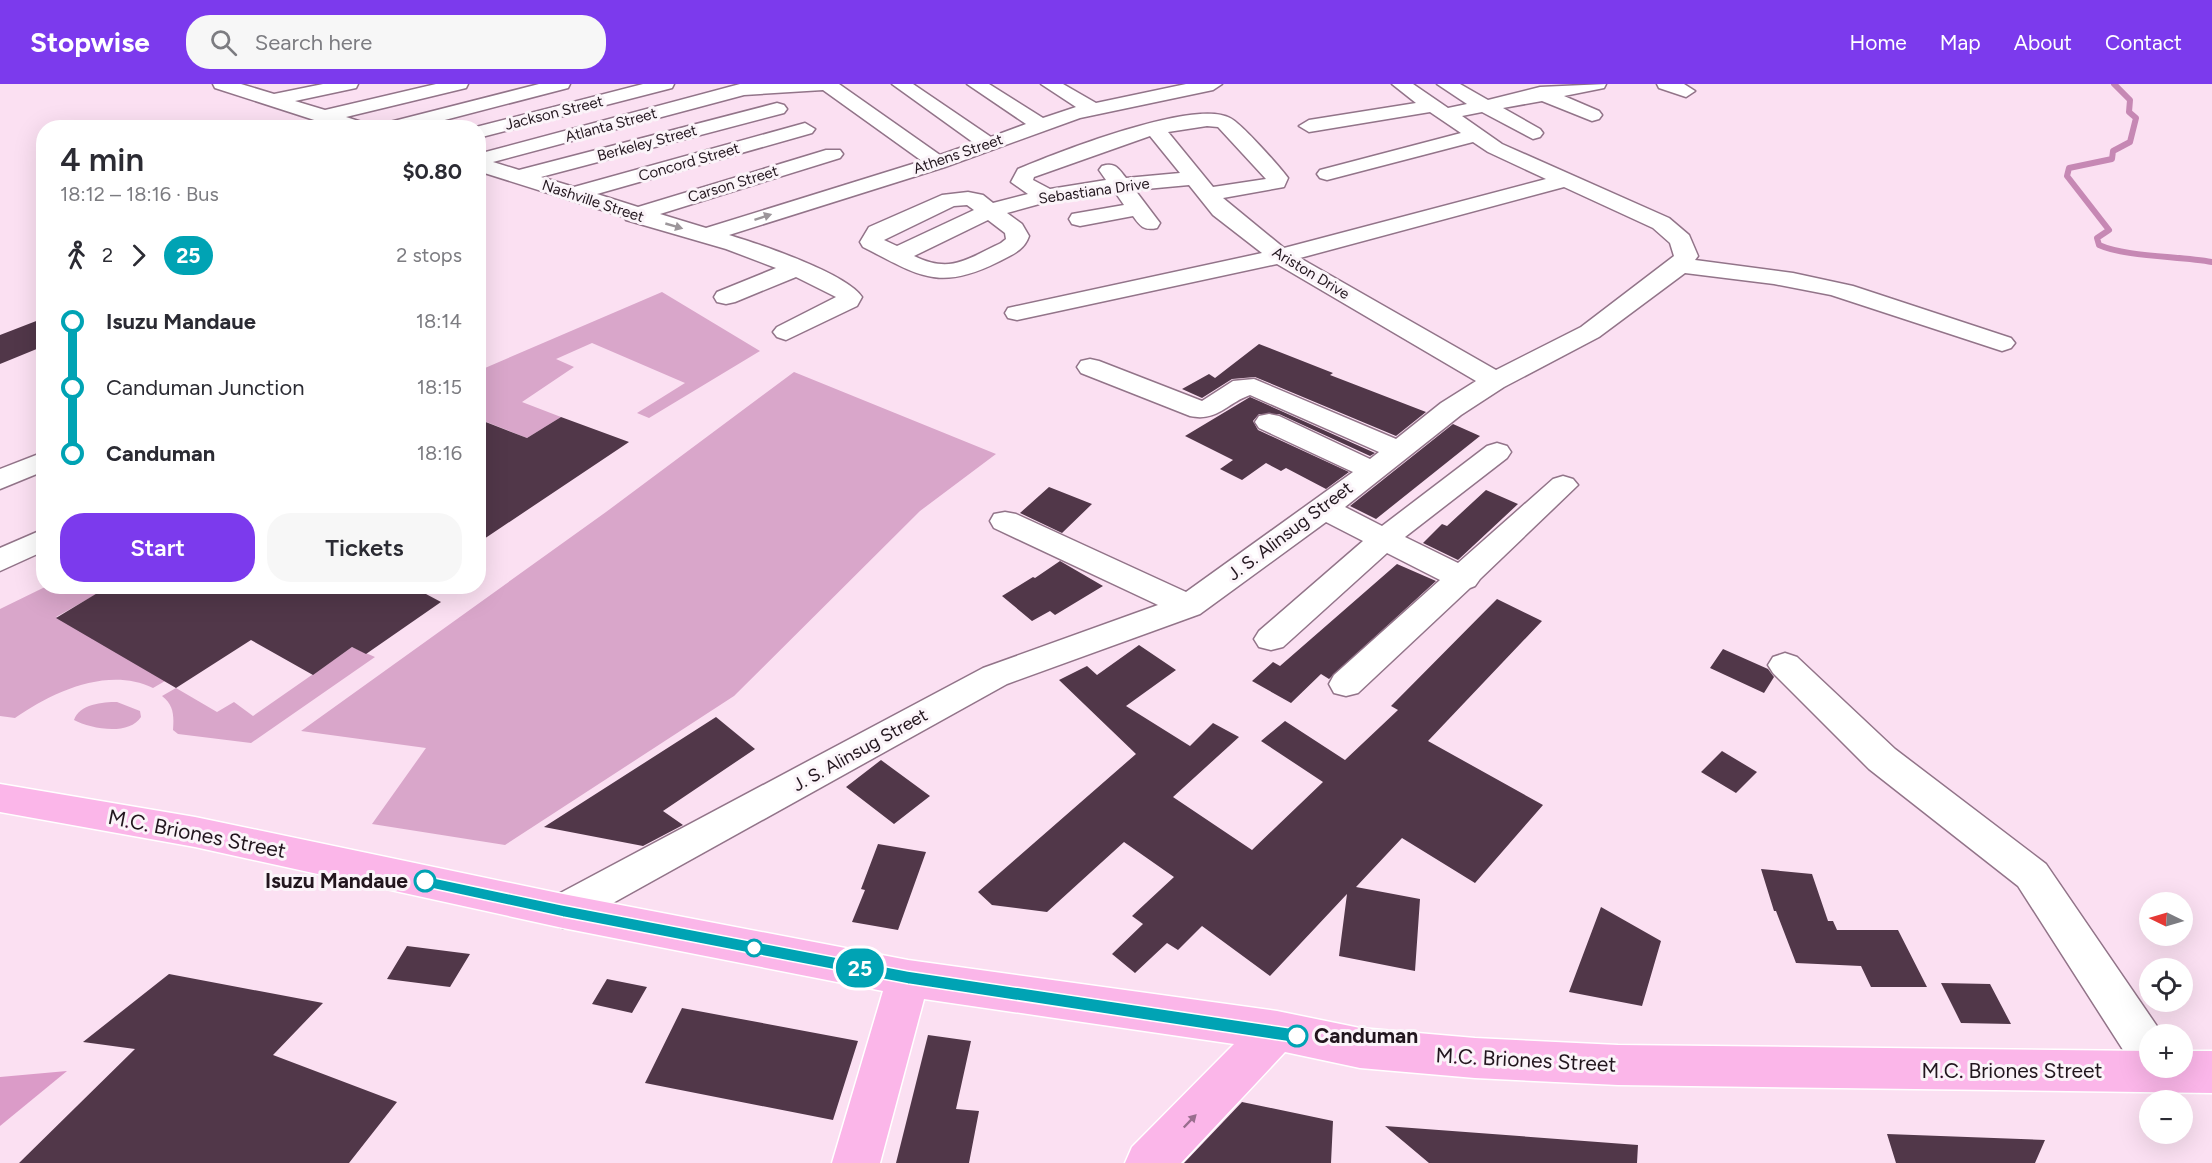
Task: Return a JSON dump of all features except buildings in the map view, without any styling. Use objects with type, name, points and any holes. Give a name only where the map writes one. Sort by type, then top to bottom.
[{"type":"main road","name":"M.C. Briones Street","points":[[0,798],[195,832],[563,911],[908,978],[1276,1031],[1360,1048],[1475,1058],[1618,1065],[2139,1064]]},
{"type":"main road","points":[[856,1163],[908,978]]},
{"type":"main road","points":[[1149,1163],[1276,1031]]},
{"type":"main road","name":"M.C. Briones Street","points":[[2193,1069],[2212,1072]]},
{"type":"street","points":[[222,84],[336,120]]},
{"type":"street","points":[[273,100],[349,84]]},
{"type":"street","points":[[326,117],[459,84]]},
{"type":"street","points":[[420,120],[561,84]]},
{"type":"street","name":"Jackson Street","points":[[486,130],[665,84]]},
{"type":"street","points":[[710,84],[748,90],[825,84],[938,163]]},
{"type":"street","points":[[901,84],[988,144]]},
{"type":"street","points":[[976,84],[1040,125]]},
{"type":"street","points":[[1050,84],[1091,108]]},
{"type":"street","points":[[1129,84],[1152,97]]},
{"type":"street","name":"Athens Street","points":[[707,235],[938,163],[1091,108],[1212,84]]},
{"type":"street","points":[[1401,84],[1441,101],[1483,106],[1593,84]]},
{"type":"street","points":[[1526,84],[1544,95],[1592,115]]},
{"type":"street","points":[[1666,84],[1686,91]]},
{"type":"street","points":[[748,90],[805,129],[870,183]]},
{"type":"street","name":"Atlanta Street","points":[[486,160],[748,90]]},
{"type":"street","points":[[1441,101],[1474,136],[1525,163],[1647,215],[1667,227],[1681,240],[1685,248],[1686,256],[1680,265],[1787,279],[1858,295],[2002,343]]},
{"type":"street","points":[[1309,126],[1441,101],[1483,106],[1533,133]]},
{"type":"street","name":"Berkeley Street","points":[[517,177],[777,109]]},
{"type":"street","name":"Sebastiana Drive","points":[[897,255],[991,211],[1053,194],[1119,184],[1267,186],[1275,184],[1277,178],[1224,122],[1208,120],[1156,130]]},
{"type":"street","name":"Concord Street","points":[[574,194],[805,129]]},
{"type":"street","points":[[1093,147],[1143,216],[1086,225],[1053,194],[1022,182],[1025,173],[1093,147],[1156,130]]},
{"type":"street","name":"Ariston Drive","points":[[1156,130],[1221,210],[1280,256],[1495,381]]},
{"type":"street","points":[[1327,174],[1474,136]]},
{"type":"street","name":"Carson Street","points":[[634,214],[833,154]]},
{"type":"street","name":"Nashville Street","points":[[486,165],[517,177],[707,235],[796,268],[844,290],[850,297],[786,332]]},
{"type":"street","points":[[1017,313],[1280,256],[1566,180]]},
{"type":"street","points":[[950,200],[975,200],[991,211],[1018,236],[1016,242],[1010,248],[957,271],[932,272],[871,242],[877,232],[950,200]]},
{"type":"street","points":[[1743,273],[1750,250]]},
{"type":"street","name":"J. S. Alinsug Street","points":[[563,911],[995,676],[1188,606],[1324,509],[1451,409],[1495,381],[1590,332],[1680,265]]},
{"type":"street","points":[[726,297],[796,268]]},
{"type":"street","points":[[1090,367],[1200,410],[1207,410],[1242,387],[1254,387],[1398,450]]},
{"type":"street","points":[[1247,439],[1273,420],[1371,470]]},
{"type":"street","points":[[1271,639],[1384,539],[1497,452]]},
{"type":"street","points":[[0,480],[36,464]]},
{"type":"street","points":[[1346,684],[1464,579],[1563,485]]},
{"type":"street","points":[[1324,509],[1464,579]]},
{"type":"street","points":[[1005,521],[1188,606]]},
{"type":"street","points":[[0,561],[36,542]]},
{"type":"street","points":[[1785,665],[1882,759],[2032,875],[2139,1037]]},
{"type":"shaded area","points":[[662,292],[760,351],[649,418],[637,413],[685,383],[592,343],[556,359],[574,367],[522,402],[561,417],[527,438],[486,422],[486,368]]},
{"type":"shaded area","points":[[794,372],[996,454],[920,511],[734,696],[505,845],[372,824],[426,748],[301,731],[606,512]]},
{"type":"shaded area","points":[[36,591],[36,594],[97,594],[56,617],[165,681],[153,688],[136,682],[99,681],[63,691],[15,718],[0,716],[0,609]]},
{"type":"shaded area","points":[[352,647],[375,657],[251,743],[178,734],[173,730],[172,711],[169,703],[162,696],[176,688],[217,712],[234,702],[253,716]]},
{"type":"shaded area","points":[[117,702],[140,711],[141,717],[128,727],[119,729],[90,726],[74,720],[86,707],[99,703]]},
{"type":"shaded area","points":[[67,1071],[0,1126],[0,1077]]},
{"type":"waterway","points":[[2114,84],[2130,100],[2129,112],[2136,118],[2130,142],[2113,151],[2112,159],[2069,168],[2067,176],[2109,230],[2097,238],[2099,245],[2123,252],[2212,262]]},
{"type":"bus line","name":"25","points":[[425,881],[563,911],[908,978],[1276,1031],[1297,1036]]},
{"type":"place","name":"Isuzu Mandaue","points":[[425,881]]},
{"type":"place","name":"Canduman","points":[[1297,1036]]}]
